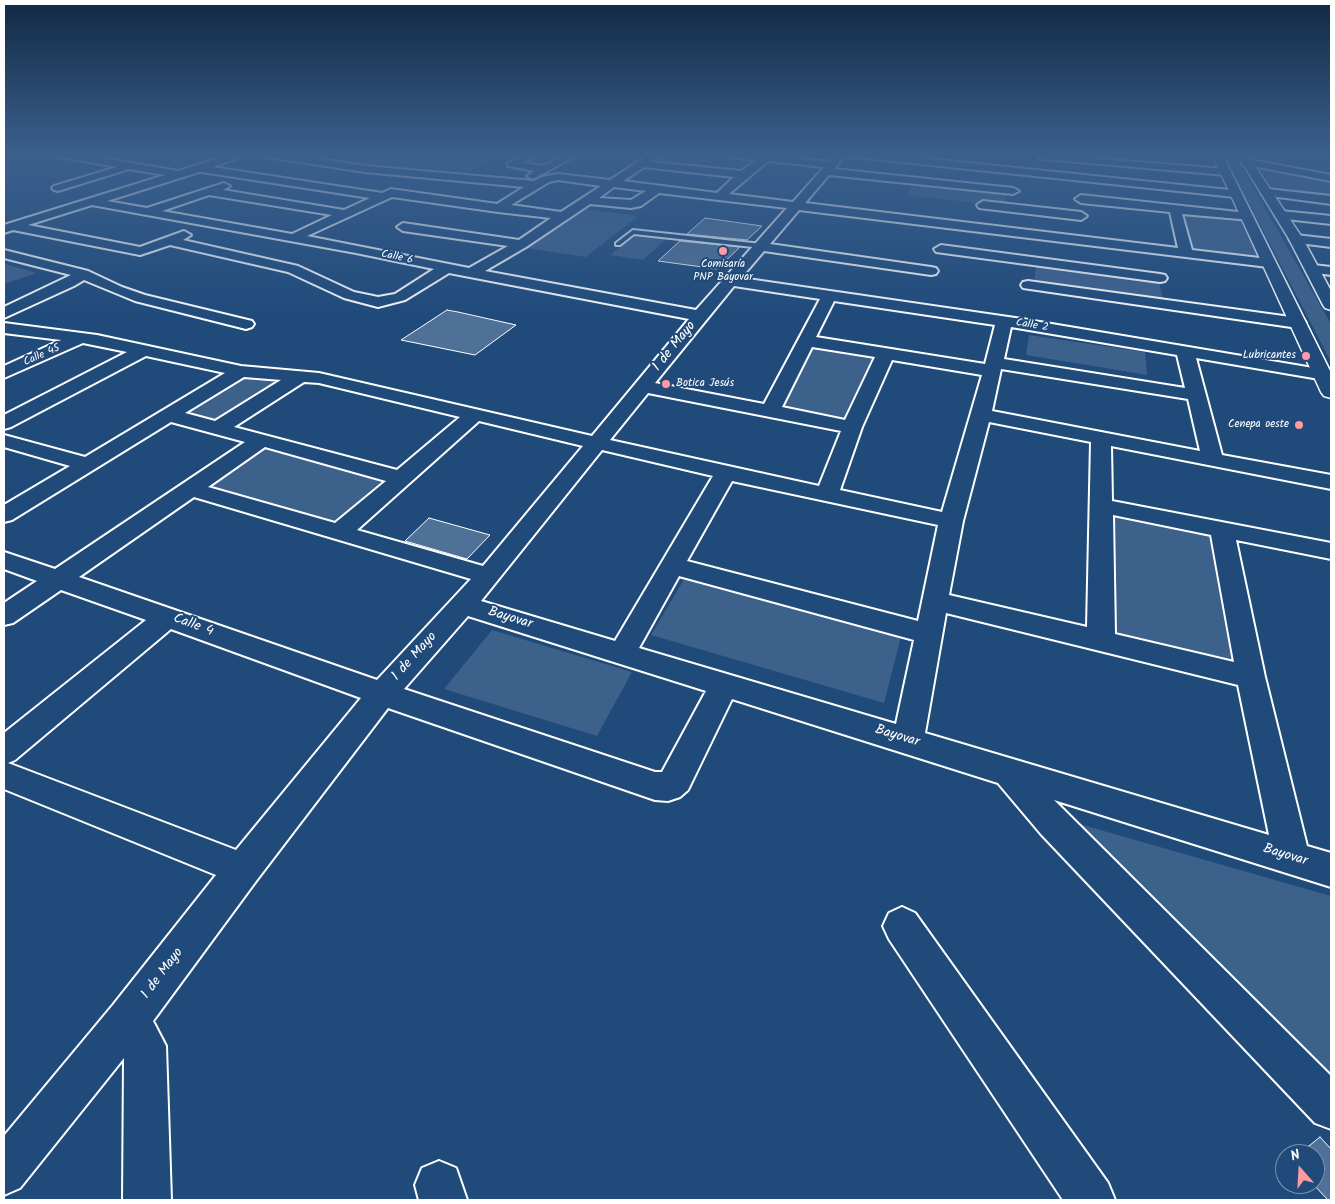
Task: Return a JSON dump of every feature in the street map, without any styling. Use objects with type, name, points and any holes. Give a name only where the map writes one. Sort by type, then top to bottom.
[{"type":"main road","points":[[1244,210],[1298,323],[1327,375],[1331,392]]},
{"type":"main road","points":[[1278,210],[1331,302]]},
{"type":"street","points":[[8,228],[67,210]]},
{"type":"street","name":"Calle 6","points":[[139,210],[356,249],[471,273],[700,316]]},
{"type":"street","points":[[146,212],[151,210]]},
{"type":"street","points":[[321,210],[347,214]]},
{"type":"street","points":[[293,238],[355,210]]},
{"type":"street","points":[[515,210],[562,216]]},
{"type":"street","points":[[471,273],[521,244],[571,210]]},
{"type":"street","name":"1 de Mayo","points":[[4,1172],[128,1020],[243,869],[382,694],[489,576],[700,316],[762,247],[792,210]]},
{"type":"street","points":[[833,210],[1268,263]]},
{"type":"street","points":[[886,216],[890,210]]},
{"type":"street","points":[[1029,210],[1081,216]]},
{"type":"street","points":[[1078,240],[1081,210]]},
{"type":"street","points":[[1175,210],[1186,253]]},
{"type":"street","points":[[1186,210],[1247,217]]},
{"type":"street","points":[[1281,215],[1331,220]]},
{"type":"street","points":[[356,249],[420,219]]},
{"type":"street","points":[[8,228],[140,251],[213,224]]},
{"type":"street","points":[[920,296],[952,225]]},
{"type":"street","points":[[403,227],[521,244]]},
{"type":"street","points":[[1296,239],[1331,243]]},
{"type":"street","points":[[169,241],[293,269],[349,296],[378,302],[400,297],[446,268]]},
{"type":"street","points":[[762,247],[931,271]]},
{"type":"street","points":[[941,249],[1160,278]]},
{"type":"street","points":[[1153,249],[1165,305]]},
{"type":"street","points":[[4,254],[83,274],[117,290],[140,298],[246,324]]},
{"type":"street","points":[[908,739],[951,522],[993,367],[1018,315],[1028,286],[1032,262]]},
{"type":"street","points":[[1313,268],[1331,271]]},
{"type":"street","points":[[4,313],[69,284],[83,274]]},
{"type":"street","name":"Calle 2","points":[[732,280],[829,296],[920,296],[1185,351],[1327,375]]},
{"type":"street","points":[[1028,286],[1298,323]]},
{"type":"street","points":[[770,411],[829,296]]},
{"type":"street","points":[[4,328],[80,338],[240,371],[319,378],[726,473],[951,522]]},
{"type":"street","name":"Calle 45","points":[[4,373],[80,338]]},
{"type":"street","points":[[807,341],[1196,395]]},
{"type":"street","points":[[4,423],[144,350]]},
{"type":"street","points":[[1185,351],[1213,459]]},
{"type":"street","points":[[827,495],[852,427],[886,353]]},
{"type":"street","points":[[4,514],[240,371]]},
{"type":"street","points":[[220,427],[300,377]]},
{"type":"street","points":[[643,386],[852,427]]},
{"type":"street","points":[[340,532],[475,414]]},
{"type":"street","points":[[169,415],[220,427],[401,478]]},
{"type":"street","points":[[981,415],[1331,482]]},
{"type":"street","points":[[1101,437],[1101,642]]},
{"type":"street","points":[[4,616],[263,440]]},
{"type":"street","points":[[4,441],[88,464]]},
{"type":"street","points":[[622,653],[726,473]]},
{"type":"street","points":[[191,489],[489,576]]},
{"type":"street","points":[[1102,506],[1331,551]]},
{"type":"street","points":[[1222,530],[1251,677],[1292,858]]},
{"type":"street","name":"Calle 4","points":[[4,560],[382,694],[655,786],[668,787],[676,780],[724,685]]},
{"type":"street","points":[[673,566],[929,634]]},
{"type":"street","points":[[936,601],[1251,677]]},
{"type":"street","name":"Bayovar","points":[[463,605],[908,739],[1010,773],[1331,870]]},
{"type":"street","points":[[4,752],[168,618]]},
{"type":"street","points":[[1010,773],[1053,823],[1331,1106]]},
{"type":"street","points":[[4,775],[243,869]]},
{"type":"street","points":[[902,926],[1092,1200]]},
{"type":"street","points":[[128,1020],[145,1046],[147,1200]]},
{"type":"lane","points":[[618,244],[634,232],[762,247]]},
{"type":"shaded area","points":[[580,210],[638,216],[586,257],[526,248]]},
{"type":"shaded area","points":[[1252,210],[1266,210],[1331,324],[1331,362]]},
{"type":"shaded area","points":[[1180,212],[1194,213],[1197,216],[1239,218],[1259,258],[1212,251],[1210,254],[1192,252]]},
{"type":"shaded area","points":[[634,235],[666,239],[643,260],[610,255]]},
{"type":"shaded area","points":[[5,264],[36,273],[4,284]]},
{"type":"shaded area","points":[[1036,264],[1158,279],[1164,303],[1034,284]]},
{"type":"shaded area","points":[[1029,335],[1145,352],[1147,375],[1026,355]]},
{"type":"shaded area","points":[[813,345],[877,355],[845,422],[779,409]]},
{"type":"shaded area","points":[[247,375],[285,381],[219,424],[188,412]]},
{"type":"shaded area","points":[[262,444],[391,479],[339,525],[203,485]]},
{"type":"shaded area","points":[[1107,510],[1210,530],[1240,662],[1113,632]]},
{"type":"shaded area","points":[[686,576],[902,633],[884,703],[651,635]]},
{"type":"shaded area","points":[[492,630],[632,672],[597,736],[444,689]]},
{"type":"shaded area","points":[[1076,823],[1331,896],[1331,1079]]},
{"type":"building","points":[[705,218],[762,226],[747,240],[687,234]]},
{"type":"building","points":[[680,241],[740,247],[717,269],[658,261]]},
{"type":"building","points":[[447,310],[516,325],[475,355],[401,340]]},
{"type":"building","points":[[429,518],[490,535],[467,559],[405,541]]},
{"type":"building","points":[[1320,1137],[1331,1149],[1331,1200],[1328,1200],[1322,1194],[1325,1194],[1325,1144],[1311,1144]]},
{"type":"place","name":"Comisaría PNP Bayovar","points":[[723,251]]},
{"type":"place","name":"Lubricantes","points":[[1306,356]]},
{"type":"place","name":"Botica Jesús","points":[[666,384]]},
{"type":"place","name":"Cenepa oeste","points":[[1299,425]]}]
